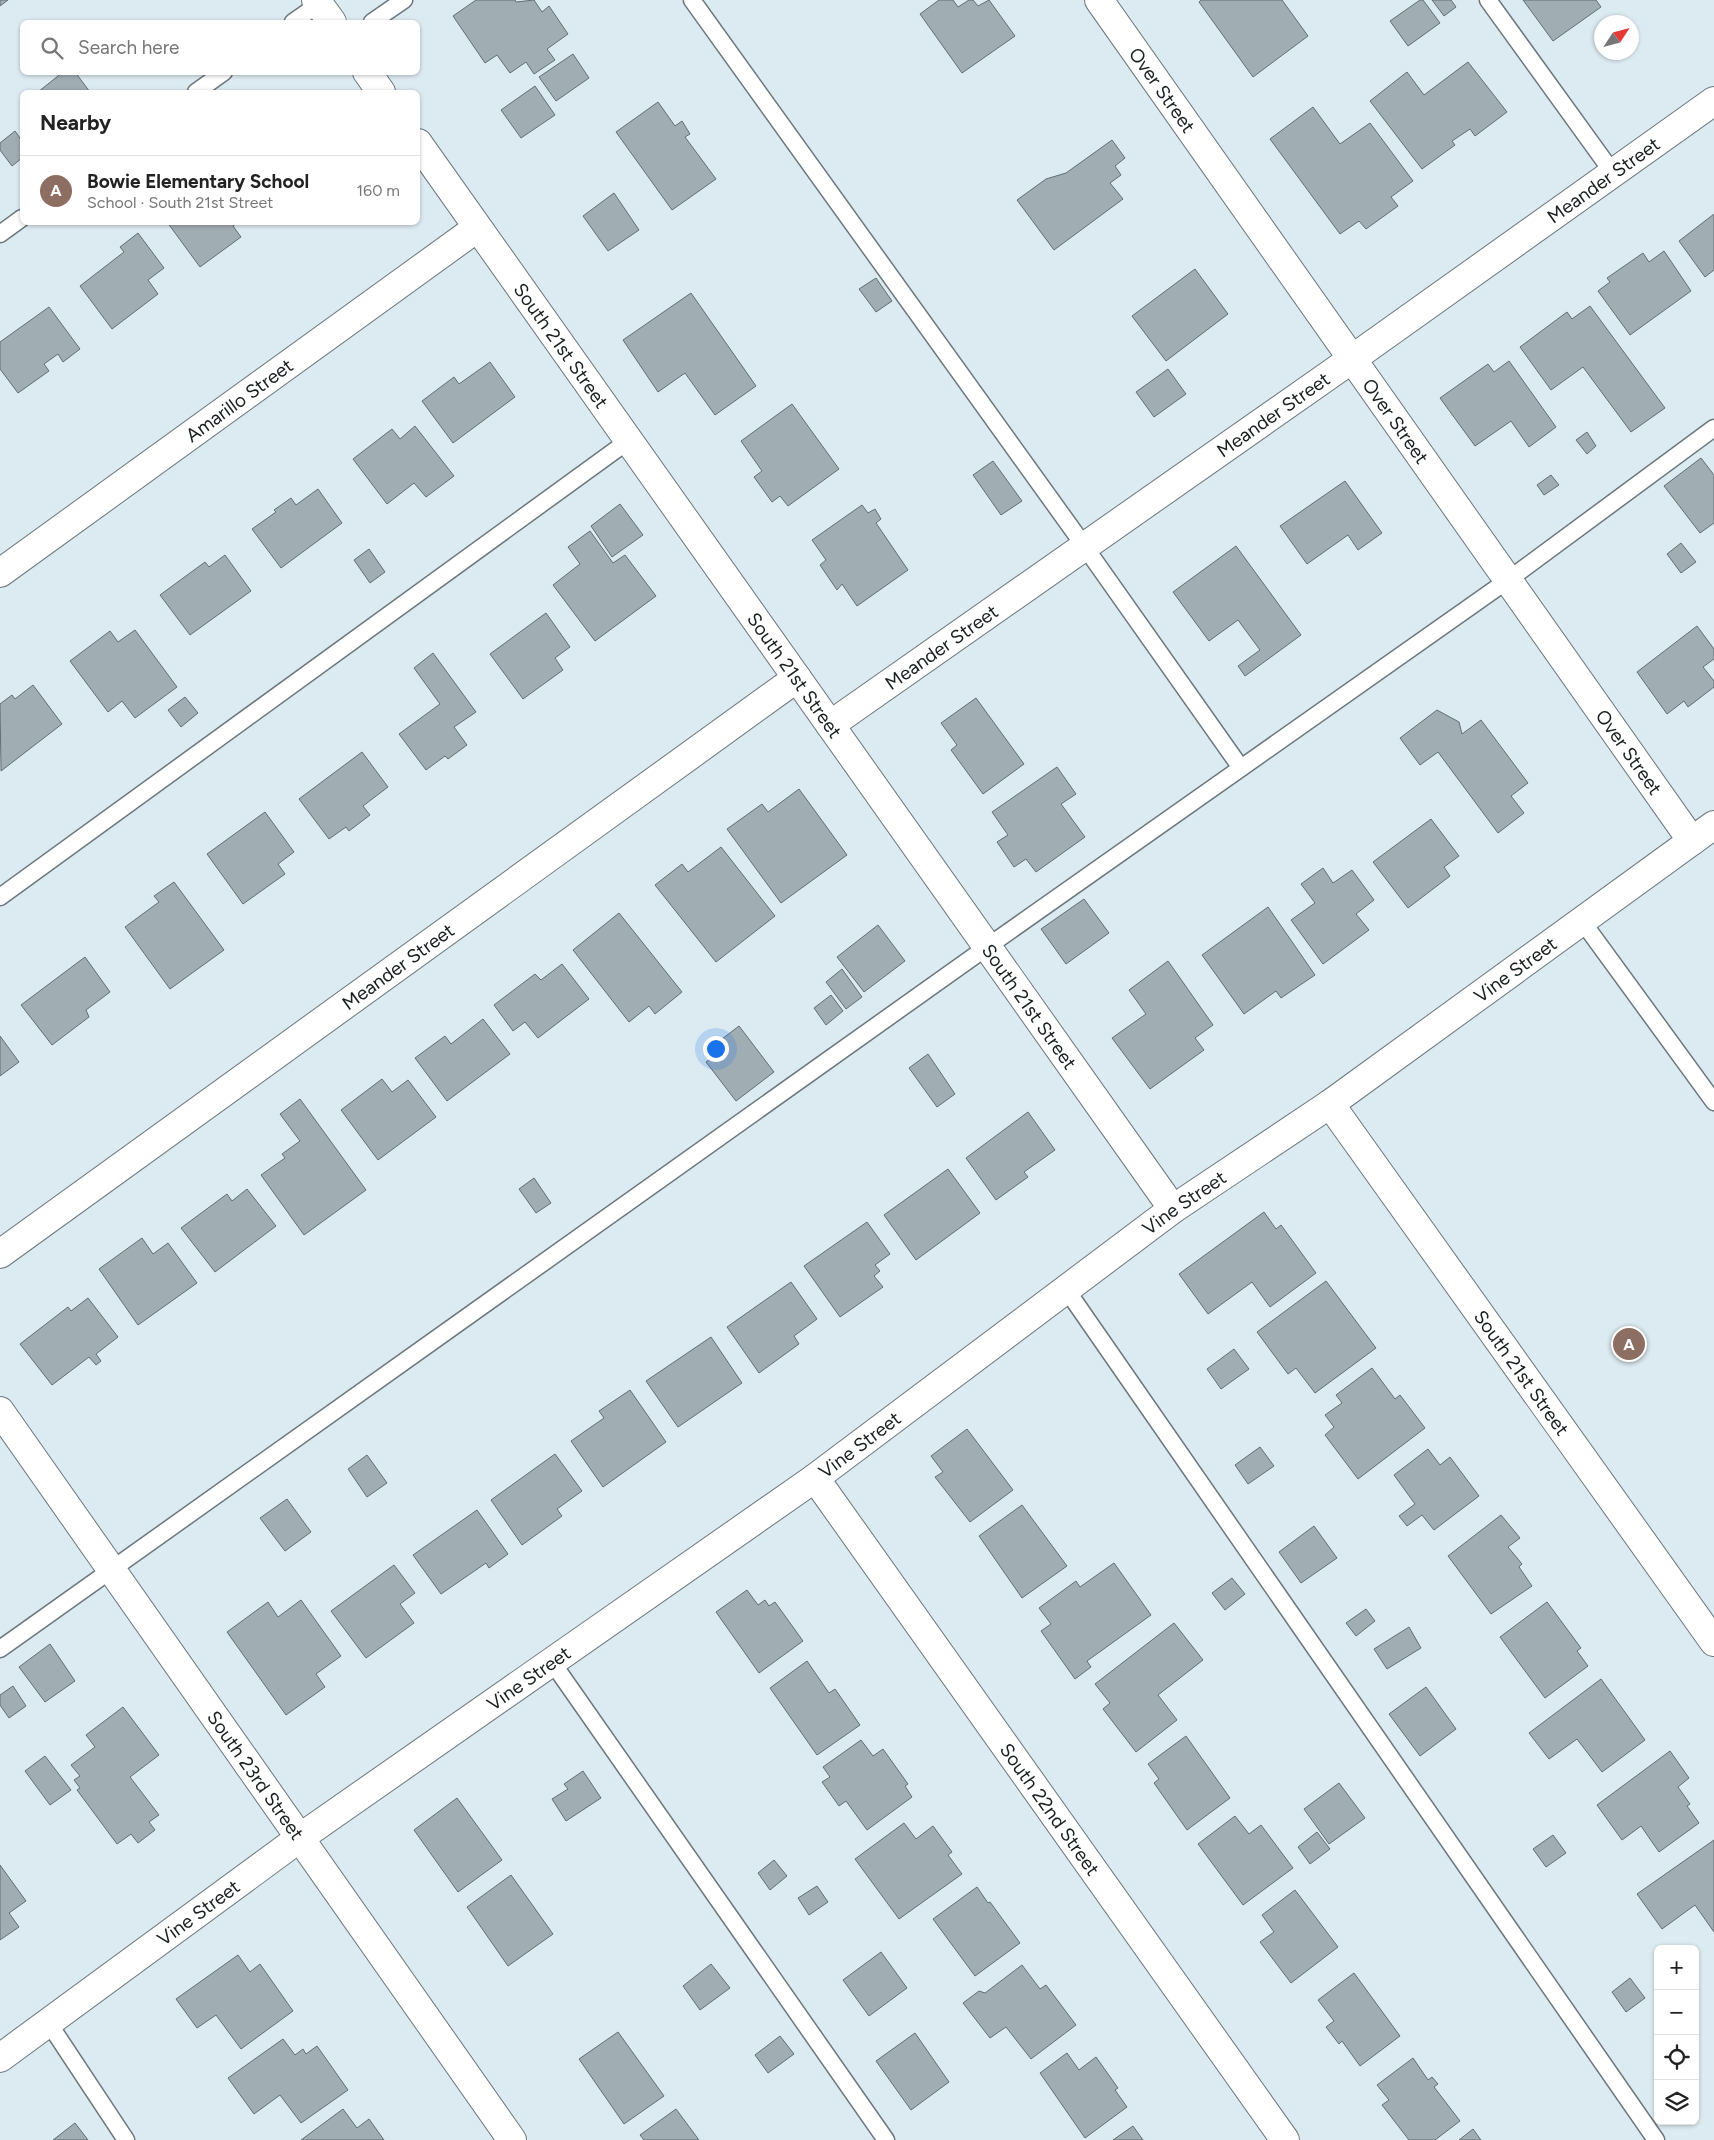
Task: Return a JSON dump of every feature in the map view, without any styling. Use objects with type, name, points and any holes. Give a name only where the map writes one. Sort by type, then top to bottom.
[{"type":"street","name":"Over Street","points":[[1099,0],[1692,841]]},
{"type":"street","points":[[369,75],[380,90]]},
{"type":"street","name":"Meander Street","points":[[830,725],[1713,104]]},
{"type":"street","name":"South 21st Street","points":[[420,147],[1173,1209]]},
{"type":"street","name":"Amarillo Street","points":[[0,573],[477,228]]},
{"type":"street","name":"Meander Street","points":[[0,1254],[797,678]]},
{"type":"street","name":"Vine Street","points":[[0,2058],[301,1837],[815,1478],[1173,1209],[1330,1104],[1714,825]]},
{"type":"street","name":"South 21st Street","points":[[1330,1104],[1714,1642]]},
{"type":"street","name":"South 23rd Street","points":[[0,1411],[512,2140]]},
{"type":"street","name":"South 22nd Street","points":[[815,1478],[1285,2140]]},
{"type":"lane","points":[[375,20],[404,0]]},
{"type":"lane","points":[[692,0],[1241,768]]},
{"type":"lane","points":[[1488,0],[1613,173]]},
{"type":"lane","points":[[297,20],[322,9]]},
{"type":"lane","points":[[199,90],[220,75]]},
{"type":"lane","points":[[0,234],[20,219]]},
{"type":"lane","points":[[0,1649],[987,947],[1508,580],[1714,428]]},
{"type":"lane","points":[[0,897],[628,441]]},
{"type":"lane","points":[[1582,921],[1714,1102]]},
{"type":"lane","points":[[1066,1289],[1656,2140]]},
{"type":"lane","points":[[552,1662],[886,2140]]},
{"type":"lane","points":[[48,2022],[126,2140]]},
{"type":"building","points":[[0,0],[8,0],[0,6]]},
{"type":"building","points":[[476,0],[515,0],[516,2],[534,0],[542,12],[549,6],[568,34],[547,49],[555,60],[534,74],[526,62],[510,73],[497,55],[485,63],[453,16]]},
{"type":"building","points":[[939,0],[953,0],[958,7],[969,0],[973,0],[978,6],[989,0],[1015,36],[962,73],[920,14]]},
{"type":"building","points":[[1201,0],[1282,0],[1308,36],[1253,77],[1199,2]]},
{"type":"building","points":[[1420,0],[1423,0],[1440,23],[1408,46],[1390,21]]},
{"type":"building","points":[[1432,0],[1451,0],[1456,7],[1444,16]]},
{"type":"building","points":[[1523,0],[1596,0],[1601,7],[1553,41]]},
{"type":"building","points":[[573,54],[589,78],[556,101],[539,77]]},
{"type":"building","points":[[1468,62],[1507,112],[1475,136],[1470,129],[1452,141],[1455,145],[1422,169],[1370,101],[1407,72],[1424,95]]},
{"type":"building","points":[[59,75],[77,75],[88,90],[40,90]]},
{"type":"building","points":[[535,86],[555,115],[521,138],[501,110]]},
{"type":"building","points":[[658,102],[675,126],[682,121],[690,134],[685,137],[716,179],[672,210],[616,132]]},
{"type":"building","points":[[1313,107],[1340,144],[1370,123],[1413,181],[1391,197],[1398,206],[1366,229],[1359,221],[1340,234],[1270,139]]},
{"type":"building","points":[[15,131],[20,138],[20,160],[12,166],[0,150],[0,143]]},
{"type":"building","points":[[1112,140],[1125,158],[1115,166],[1121,175],[1110,183],[1123,199],[1054,250],[1017,200],[1046,179],[1066,173]]},
{"type":"building","points":[[614,193],[639,230],[608,251],[583,216]]},
{"type":"building","points":[[1714,214],[1714,270],[1705,277],[1679,241]]},
{"type":"building","points":[[169,225],[234,225],[233,226],[241,237],[200,267]]},
{"type":"building","points":[[138,233],[164,268],[148,280],[158,294],[112,329],[80,286],[124,252],[120,247]]},
{"type":"building","points":[[1664,251],[1691,291],[1630,335],[1598,291],[1610,282],[1607,278],[1643,253],[1649,262]]},
{"type":"building","points":[[1195,269],[1228,314],[1166,361],[1132,316]]},
{"type":"building","points":[[876,278],[892,301],[876,312],[859,289]]},
{"type":"building","points":[[691,293],[756,386],[715,415],[685,373],[658,392],[623,340]]},
{"type":"building","points":[[1590,306],[1665,408],[1631,432],[1583,367],[1551,390],[1520,347],[1567,312],[1572,319]]},
{"type":"building","points":[[49,307],[80,349],[63,362],[58,354],[44,364],[49,371],[18,393],[0,369],[0,342]]},
{"type":"building","points":[[1509,361],[1556,427],[1529,447],[1511,421],[1475,446],[1440,398],[1488,364],[1494,372]]},
{"type":"building","points":[[490,362],[515,397],[453,443],[422,401],[454,377],[459,384]]},
{"type":"building","points":[[1168,369],[1186,394],[1154,417],[1136,392]]},
{"type":"building","points":[[792,404],[839,469],[788,506],[780,496],[772,502],[754,477],[762,471],[741,441]]},
{"type":"building","points":[[415,426],[454,476],[426,497],[414,483],[387,504],[353,459],[392,429],[400,439]]},
{"type":"building","points":[[1587,432],[1596,446],[1587,454],[1576,440]]},
{"type":"building","points":[[1701,458],[1714,475],[1714,523],[1700,533],[1664,486]]},
{"type":"building","points":[[993,461],[1022,501],[1001,515],[973,475]]},
{"type":"building","points":[[1551,475],[1559,485],[1544,495],[1537,485]]},
{"type":"building","points":[[1345,481],[1382,533],[1358,550],[1348,535],[1307,564],[1280,526]]},
{"type":"building","points":[[318,489],[342,523],[281,568],[252,529],[276,512],[274,510],[291,498],[296,505]]},
{"type":"building","points":[[620,504],[643,535],[612,557],[591,526]]},
{"type":"building","points":[[862,505],[868,513],[875,509],[881,519],[876,523],[908,570],[857,606],[842,584],[837,590],[820,565],[826,560],[812,540]]},
{"type":"building","points":[[590,531],[613,563],[625,555],[656,596],[595,641],[553,585],[580,564],[568,547]]},
{"type":"building","points":[[1681,543],[1696,562],[1681,573],[1667,554]]},
{"type":"building","points":[[1236,546],[1301,635],[1245,676],[1238,666],[1260,650],[1238,620],[1209,641],[1173,592]]},
{"type":"building","points":[[369,549],[385,572],[370,583],[354,560]]},
{"type":"building","points":[[225,555],[251,591],[190,635],[160,595],[205,562],[209,567]]},
{"type":"building","points":[[546,613],[570,647],[555,658],[563,670],[523,699],[490,654]]},
{"type":"building","points":[[1697,626],[1714,649],[1714,659],[1703,667],[1714,681],[1714,687],[1688,707],[1684,701],[1667,714],[1637,672]]},
{"type":"building","points":[[135,630],[177,687],[135,718],[122,701],[108,712],[70,661],[110,631],[118,642]]},
{"type":"building","points":[[433,653],[476,712],[454,727],[467,745],[448,759],[445,756],[426,770],[399,734],[440,704],[414,668]]},
{"type":"building","points":[[33,685],[62,724],[1,771],[0,704],[12,695],[15,699]]},
{"type":"building","points":[[185,697],[198,713],[181,727],[168,710]]},
{"type":"building","points":[[976,698],[1024,764],[983,794],[951,750],[957,745],[941,723]]},
{"type":"building","points":[[1437,710],[1459,722],[1462,734],[1481,720],[1528,783],[1511,796],[1524,813],[1498,833],[1438,752],[1420,765],[1400,738]]},
{"type":"building","points":[[362,752],[388,787],[363,806],[370,815],[349,831],[346,827],[329,839],[299,799]]},
{"type":"building","points":[[1057,767],[1076,794],[1061,804],[1085,837],[1036,872],[1026,859],[1014,867],[997,842],[1008,835],[992,812]]},
{"type":"building","points":[[799,789],[847,855],[781,903],[727,829],[762,804],[768,812]]},
{"type":"building","points":[[265,812],[294,852],[278,864],[285,874],[243,904],[207,854]]},
{"type":"building","points":[[1431,819],[1459,856],[1444,867],[1450,876],[1408,908],[1373,862]]},
{"type":"building","points":[[721,847],[775,916],[716,962],[655,885],[682,864],[688,872]]},
{"type":"building","points":[[1323,868],[1333,883],[1352,870],[1374,900],[1356,914],[1369,930],[1323,964],[1291,920],[1315,903],[1301,884]]},
{"type":"building","points":[[174,882],[224,950],[170,989],[125,927],[159,902],[154,896]]},
{"type":"building","points":[[1084,899],[1109,933],[1066,964],[1041,929]]},
{"type":"building","points":[[1268,907],[1315,975],[1281,998],[1276,991],[1244,1014],[1202,955]]},
{"type":"building","points":[[619,913],[682,992],[655,1014],[649,1006],[629,1022],[573,950]]},
{"type":"building","points":[[878,925],[905,961],[864,992],[837,957]]},
{"type":"building","points":[[85,957],[110,992],[86,1010],[89,1017],[52,1045],[21,1005]]},
{"type":"building","points":[[1168,961],[1213,1025],[1195,1038],[1204,1050],[1150,1089],[1112,1038],[1146,1014],[1129,990]]},
{"type":"building","points":[[562,964],[589,999],[538,1038],[525,1022],[513,1031],[494,1005],[535,974],[541,980]]},
{"type":"building","points":[[842,969],[862,997],[846,1009],[826,982]]},
{"type":"building","points":[[831,995],[843,1011],[826,1025],[814,1008]]},
{"type":"building","points":[[483,1019],[510,1054],[447,1101],[415,1058],[445,1036],[451,1044]]},
{"type":"building","points":[[739,1026],[774,1072],[736,1101],[706,1062],[723,1049],[718,1042]]},
{"type":"building","points":[[0,1036],[19,1062],[0,1076]]},
{"type":"building","points":[[928,1054],[955,1094],[937,1107],[909,1068]]},
{"type":"building","points":[[382,1079],[392,1092],[408,1080],[436,1117],[378,1160],[341,1110]]},
{"type":"building","points":[[300,1099],[366,1190],[304,1235],[261,1175],[285,1158],[282,1154],[300,1141],[280,1114]]},
{"type":"building","points":[[1028,1112],[1055,1150],[1024,1172],[1028,1177],[996,1200],[966,1158]]},
{"type":"building","points":[[948,1169],[980,1213],[916,1260],[884,1215]]},
{"type":"building","points":[[534,1178],[551,1203],[536,1213],[519,1189]]},
{"type":"building","points":[[247,1189],[276,1226],[215,1272],[181,1228],[227,1194],[232,1201]]},
{"type":"building","points":[[1264,1212],[1276,1229],[1281,1225],[1316,1273],[1270,1307],[1252,1282],[1208,1314],[1179,1274]]},
{"type":"building","points":[[867,1222],[890,1254],[875,1265],[880,1271],[874,1276],[883,1287],[840,1317],[804,1266]]},
{"type":"building","points":[[142,1238],[153,1254],[168,1243],[197,1283],[138,1325],[99,1269]]},
{"type":"building","points":[[1326,1281],[1376,1348],[1315,1393],[1296,1368],[1288,1374],[1257,1332]]},
{"type":"building","points":[[791,1282],[817,1319],[794,1336],[799,1344],[759,1373],[727,1327]]},
{"type":"building","points":[[88,1298],[118,1337],[96,1354],[101,1361],[96,1365],[89,1357],[52,1385],[20,1344],[68,1307],[71,1311]]},
{"type":"building","points":[[711,1337],[742,1383],[678,1427],[646,1381]]},
{"type":"building","points":[[1234,1349],[1249,1369],[1221,1389],[1207,1369]]},
{"type":"building","points":[[1372,1368],[1395,1399],[1400,1395],[1425,1428],[1358,1479],[1325,1435],[1334,1427],[1325,1415],[1342,1403],[1336,1395]]},
{"type":"building","points":[[630,1390],[666,1442],[603,1487],[571,1441],[604,1418],[599,1411]]},
{"type":"building","points":[[967,1429],[1013,1490],[970,1522],[935,1477],[943,1472],[931,1456]]},
{"type":"building","points":[[1260,1447],[1274,1466],[1248,1484],[1235,1465]]},
{"type":"building","points":[[1428,1449],[1440,1465],[1450,1457],[1479,1496],[1434,1530],[1422,1515],[1407,1526],[1399,1516],[1415,1504],[1394,1475]]},
{"type":"building","points":[[555,1454],[582,1491],[557,1509],[562,1516],[522,1545],[491,1500]]},
{"type":"building","points":[[367,1455],[387,1483],[367,1497],[348,1469]]},
{"type":"building","points":[[287,1499],[311,1532],[285,1551],[260,1518]]},
{"type":"building","points":[[1022,1505],[1067,1566],[1022,1598],[979,1536]]},
{"type":"building","points":[[477,1510],[508,1554],[489,1568],[486,1563],[441,1594],[413,1555]]},
{"type":"building","points":[[1501,1515],[1520,1538],[1508,1547],[1522,1564],[1519,1567],[1532,1586],[1491,1614],[1448,1556]]},
{"type":"building","points":[[1314,1526],[1337,1558],[1301,1583],[1279,1552]]},
{"type":"building","points":[[1114,1563],[1151,1615],[1087,1661],[1091,1667],[1075,1679],[1041,1631],[1051,1624],[1039,1608],[1076,1581],[1080,1587]]},
{"type":"building","points":[[394,1565],[415,1593],[400,1604],[414,1623],[366,1658],[331,1611]]},
{"type":"building","points":[[1232,1578],[1245,1594],[1225,1610],[1212,1593]]},
{"type":"building","points":[[747,1590],[758,1605],[765,1600],[769,1606],[775,1602],[803,1641],[759,1673],[716,1612]]},
{"type":"building","points":[[301,1600],[341,1656],[316,1674],[325,1687],[286,1715],[227,1632],[268,1602],[278,1617]]},
{"type":"building","points":[[1547,1602],[1581,1648],[1577,1651],[1588,1666],[1545,1698],[1500,1637]]},
{"type":"building","points":[[1366,1609],[1375,1621],[1356,1636],[1346,1623]]},
{"type":"building","points":[[1174,1623],[1203,1660],[1158,1695],[1177,1720],[1136,1752],[1103,1709],[1110,1703],[1095,1684]]},
{"type":"building","points":[[1409,1627],[1421,1648],[1387,1669],[1374,1649]]},
{"type":"building","points":[[50,1644],[75,1681],[45,1702],[19,1667]]},
{"type":"building","points":[[807,1661],[829,1693],[835,1689],[860,1725],[817,1755],[770,1688]]},
{"type":"building","points":[[1601,1679],[1645,1740],[1602,1772],[1577,1739],[1549,1759],[1529,1733]]},
{"type":"building","points":[[13,1686],[26,1706],[9,1718],[0,1705],[0,1695]]},
{"type":"building","points":[[1426,1687],[1456,1729],[1420,1756],[1389,1714]]},
{"type":"building","points":[[123,1707],[159,1755],[130,1777],[159,1815],[149,1822],[155,1830],[138,1843],[131,1834],[117,1844],[77,1790],[80,1788],[74,1780],[80,1776],[71,1765],[95,1747],[86,1735]]},
{"type":"building","points":[[1186,1736],[1230,1798],[1187,1830],[1154,1783],[1159,1779],[1148,1764]]},
{"type":"building","points":[[861,1740],[873,1756],[883,1749],[908,1784],[905,1786],[912,1797],[867,1830],[846,1801],[839,1806],[822,1782],[830,1777],[823,1767]]},
{"type":"building","points":[[1670,1751],[1689,1778],[1678,1787],[1690,1804],[1687,1806],[1699,1823],[1659,1852],[1641,1826],[1622,1840],[1597,1805]]},
{"type":"building","points":[[45,1756],[71,1790],[50,1805],[25,1771]]},
{"type":"building","points":[[583,1771],[601,1798],[566,1821],[552,1799],[568,1789],[564,1784]]},
{"type":"building","points":[[1339,1783],[1365,1818],[1329,1844],[1304,1809]]},
{"type":"building","points":[[457,1798],[502,1860],[458,1892],[414,1830]]},
{"type":"building","points":[[1235,1816],[1249,1834],[1261,1825],[1293,1868],[1243,1905],[1198,1844]]},
{"type":"building","points":[[904,1823],[916,1839],[933,1826],[952,1852],[948,1855],[962,1874],[899,1919],[855,1859]]},
{"type":"building","points":[[1317,1832],[1330,1849],[1310,1864],[1298,1847]]},
{"type":"building","points":[[1553,1835],[1566,1853],[1546,1867],[1533,1849]]},
{"type":"building","points":[[1714,1840],[1714,1932],[1695,1905],[1662,1929],[1637,1894]]},
{"type":"building","points":[[774,1860],[787,1876],[770,1890],[758,1873]]},
{"type":"building","points":[[0,1865],[26,1901],[9,1913],[19,1927],[0,1940]]},
{"type":"building","points":[[511,1875],[553,1934],[508,1966],[467,1907]]},
{"type":"building","points":[[817,1886],[828,1902],[809,1915],[798,1898]]},
{"type":"building","points":[[977,1887],[1020,1943],[975,1976],[933,1919]]},
{"type":"building","points":[[1295,1890],[1338,1947],[1291,1983],[1260,1942],[1274,1932],[1262,1915]]},
{"type":"building","points":[[881,1952],[907,1988],[869,2016],[843,1980]]},
{"type":"building","points":[[238,1955],[250,1972],[260,1964],[293,2011],[241,2049],[216,2015],[197,2028],[176,1999]]},
{"type":"building","points":[[711,1964],[730,1988],[700,2010],[683,1986]]},
{"type":"building","points":[[1022,1965],[1040,1989],[1046,1985],[1076,2025],[1031,2059],[1006,2027],[990,2038],[963,2003],[979,1991],[985,1993]]},
{"type":"building","points":[[1354,1973],[1400,2036],[1360,2066],[1342,2041],[1339,2044],[1326,2027],[1334,2021],[1318,2000]]},
{"type":"building","points":[[1630,1978],[1645,1998],[1626,2012],[1612,1992]]},
{"type":"building","points":[[618,2032],[664,2096],[624,2124],[579,2059]]},
{"type":"building","points":[[915,2033],[949,2082],[911,2110],[876,2061]]},
{"type":"building","points":[[780,2036],[794,2054],[768,2073],[755,2055]]},
{"type":"building","points":[[283,2039],[295,2055],[303,2049],[306,2054],[317,2046],[348,2090],[301,2123],[280,2095],[254,2114],[228,2078]]},
{"type":"building","points":[[1067,2053],[1079,2070],[1096,2057],[1118,2088],[1115,2090],[1127,2107],[1085,2138],[1040,2073]]},
{"type":"building","points":[[1413,2058],[1428,2080],[1432,2077],[1438,2084],[1434,2087],[1460,2121],[1435,2140],[1409,2140],[1382,2105],[1389,2100],[1377,2085]]},
{"type":"building","points":[[343,2109],[357,2128],[369,2119],[384,2140],[301,2140]]},
{"type":"building","points":[[676,2109],[699,2140],[644,2140],[640,2135]]},
{"type":"building","points":[[75,2123],[88,2140],[53,2140]]},
{"type":"building","points":[[1133,2126],[1143,2140],[1113,2140]]},
{"type":"building","points":[[1473,2129],[1481,2140],[1459,2140]]},
{"type":"place","name":"Bowie Elementary School","points":[[1629,1344]]}]
